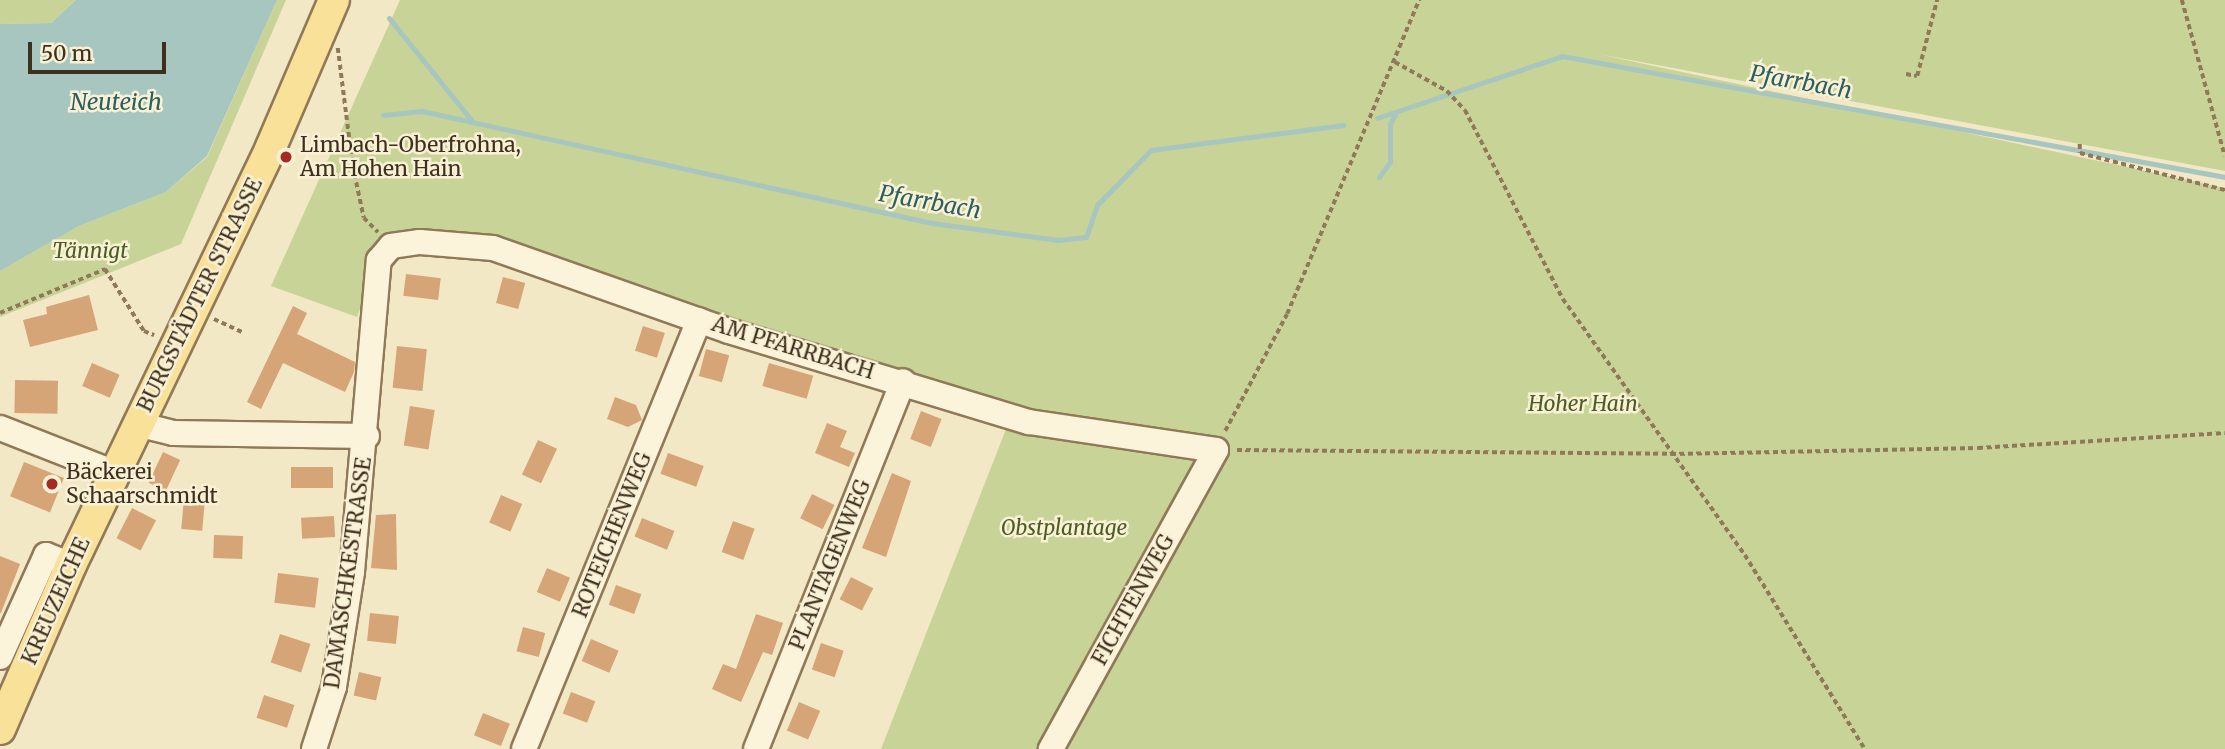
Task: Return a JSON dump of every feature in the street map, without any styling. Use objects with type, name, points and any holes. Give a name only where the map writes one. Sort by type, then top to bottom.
[{"type":"main road","name":"BURGSTÄDTER STRASSE","points":[[115,473],[330,9]]},
{"type":"main road","name":"KREUZEICHE","points":[[0,729],[71,565],[115,473]]},
{"type":"street","name":"AM PFARRBACH","points":[[385,253],[420,242],[493,248],[699,320],[1029,422],[1216,450]]},
{"type":"street","name":"DAMASCHKESTRASSE","points":[[314,749],[334,687],[367,436],[385,253]]},
{"type":"street","name":"ROTEICHENWEG","points":[[524,749],[699,320]]},
{"type":"street","name":"PLANTAGENWEG","points":[[756,749],[904,382]]},
{"type":"street","name":"DAMASCHKESTRASSE","points":[[137,424],[173,433],[367,436]]},
{"type":"street","points":[[0,428],[115,473]]},
{"type":"street","name":"FICHTENWEG","points":[[1051,749],[1216,450]]},
{"type":"street","points":[[0,657],[46,555],[71,565]]},
{"type":"path","points":[[1419,0],[1287,314],[1216,450],[1671,454],[1978,448],[2225,433]]},
{"type":"path","points":[[1906,74],[1917,76],[1937,0]]},
{"type":"path","points":[[2182,0],[2225,156]]},
{"type":"path","points":[[330,9],[341,55],[352,166],[365,218],[385,253]]},
{"type":"path","points":[[1394,62],[1447,92],[1455,100],[1511,191],[1563,299],[1745,555],[1866,749]]},
{"type":"path","points":[[2080,144],[2080,153],[2225,190]]},
{"type":"path","points":[[0,313],[105,269],[144,331],[176,343]]},
{"type":"path","points":[[193,309],[244,333]]},
{"type":"green space","points":[[0,0],[76,0],[51,23],[0,24]]},
{"type":"green space","name":"Tännigt","points":[[277,0],[286,0],[181,244],[0,317],[0,271],[79,226],[166,192],[207,157]]},
{"type":"green space","name":"Hoher Hain","points":[[400,0],[2225,0],[2225,171],[1598,54],[2225,188],[2225,749],[1063,749],[1084,718],[1215,451],[1029,422],[493,248],[420,242],[379,260],[357,317],[271,286]]},
{"type":"green space","name":"Obstplantage","points":[[1008,424],[1177,458],[1206,457],[1044,749],[881,749]]},
{"type":"water","name":"Neuteich","points":[[76,0],[277,0],[207,156],[166,192],[79,226],[0,271],[0,24],[51,23]]},
{"type":"building","points":[[406,274],[441,278],[438,300],[403,296]]},
{"type":"building","points":[[503,277],[525,283],[518,309],[496,303]]},
{"type":"building","points":[[89,295],[98,330],[30,347],[23,320],[47,314],[46,307]]},
{"type":"building","points":[[293,306],[307,313],[297,334],[355,362],[354,372],[345,392],[283,363],[261,409],[247,402]]},
{"type":"building","points":[[643,326],[665,333],[657,358],[635,351]]},
{"type":"building","points":[[397,346],[427,349],[422,391],[393,388]]},
{"type":"building","points":[[706,349],[729,355],[722,382],[699,376]]},
{"type":"building","points":[[92,363],[120,375],[110,398],[82,386]]},
{"type":"building","points":[[769,363],[813,376],[807,399],[762,386]]},
{"type":"building","points":[[15,380],[58,381],[57,414],[14,413]]},
{"type":"building","points":[[615,397],[636,405],[642,420],[628,427],[607,419]]},
{"type":"building","points":[[410,406],[435,410],[428,449],[404,446]]},
{"type":"building","points":[[921,411],[942,419],[931,447],[910,439]]},
{"type":"building","points":[[827,423],[847,431],[840,447],[855,453],[849,467],[815,453]]},
{"type":"building","points":[[538,440],[557,449],[541,483],[522,474]]},
{"type":"building","points":[[163,452],[180,460],[166,491],[149,483]]},
{"type":"building","points":[[668,453],[704,466],[696,487],[660,474]]},
{"type":"building","points":[[24,462],[64,478],[50,512],[10,496]]},
{"type":"building","points":[[291,467],[333,467],[333,488],[291,488]]},
{"type":"building","points":[[892,473],[911,481],[886,557],[862,548]]},
{"type":"building","points":[[812,494],[834,505],[823,529],[800,518]]},
{"type":"building","points":[[501,495],[522,504],[510,532],[489,523]]},
{"type":"building","points":[[184,498],[205,500],[202,531],[181,529]]},
{"type":"building","points":[[132,508],[156,520],[141,551],[117,538]]},
{"type":"building","points":[[396,514],[397,570],[371,568],[376,515]]},
{"type":"building","points":[[334,516],[335,537],[302,539],[301,518]]},
{"type":"building","points":[[642,518],[674,531],[667,550],[635,537]]},
{"type":"building","points":[[733,521],[755,529],[743,560],[722,552]]},
{"type":"building","points":[[214,535],[243,536],[242,559],[213,558]]},
{"type":"building","points":[[0,556],[20,564],[1,613],[0,613]]},
{"type":"building","points":[[547,568],[570,578],[560,602],[537,592]]},
{"type":"building","points":[[278,573],[319,578],[315,608],[274,603]]},
{"type":"building","points":[[851,577],[873,588],[862,611],[840,599]]},
{"type":"building","points":[[616,585],[641,594],[634,614],[609,605]]},
{"type":"building","points":[[370,613],[399,616],[396,644],[367,641]]},
{"type":"building","points":[[756,614],[783,623],[772,655],[763,652],[741,702],[712,689],[723,664],[736,669]]},
{"type":"building","points":[[523,627],[545,633],[539,657],[517,651]]},
{"type":"building","points":[[280,634],[310,644],[301,672],[271,663]]},
{"type":"building","points":[[591,639],[619,651],[609,673],[582,661]]},
{"type":"building","points":[[821,643],[844,651],[835,677],[812,669]]},
{"type":"building","points":[[359,672],[381,677],[376,701],[354,695]]},
{"type":"building","points":[[571,692],[595,701],[587,723],[563,713]]},
{"type":"building","points":[[264,695],[294,705],[287,728],[257,718]]},
{"type":"building","points":[[799,702],[820,711],[808,740],[787,731]]},
{"type":"building","points":[[483,713],[510,724],[501,746],[474,735]]},
{"type":"waterway","name":"Pfarrbach","points":[[389,18],[472,121]]},
{"type":"waterway","name":"Pfarrbach","points":[[1377,118],[1562,56],[2225,177]]},
{"type":"waterway","name":"Pfarrbach","points":[[383,115],[422,111],[932,223],[1058,240],[1086,237],[1097,205],[1151,150],[1343,125]]},
{"type":"waterway","points":[[1379,177],[1390,162],[1390,124],[1395,114]]},
{"type":"place","name":"Limbach-Oberfrohna, Am Hohen Hain","points":[[286,157]]},
{"type":"place","name":"Bäckerei Schaarschmidt","points":[[52,484]]}]
